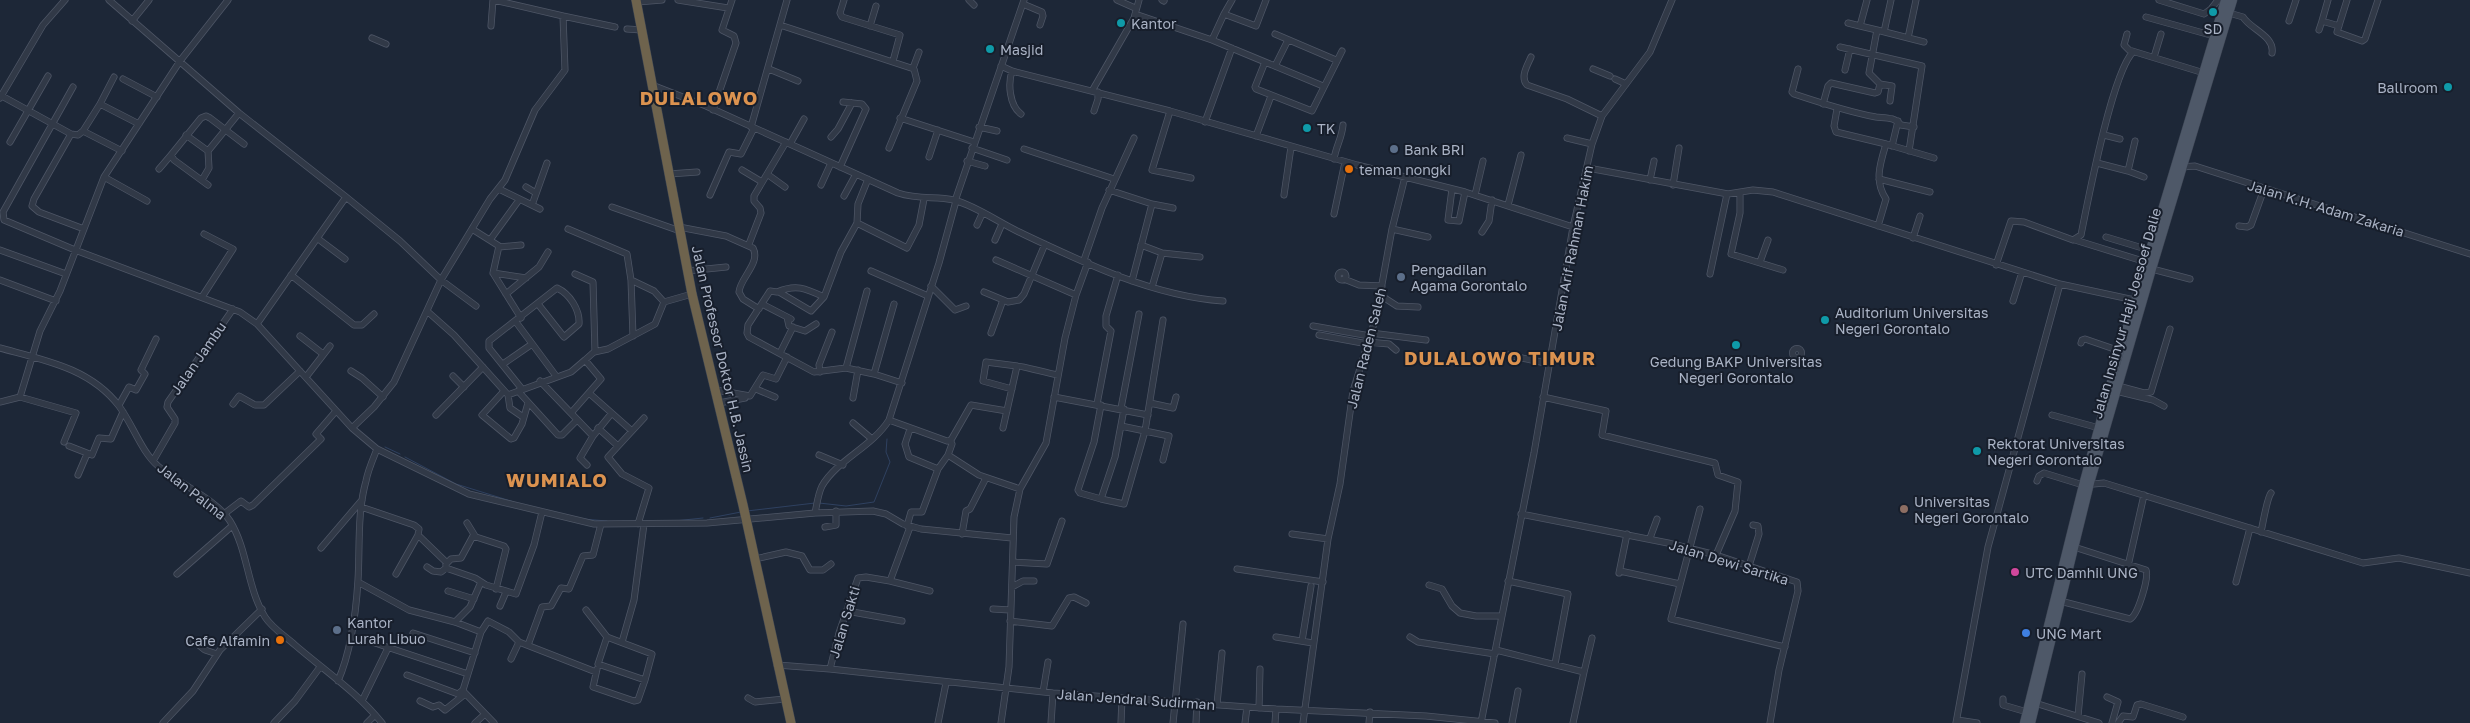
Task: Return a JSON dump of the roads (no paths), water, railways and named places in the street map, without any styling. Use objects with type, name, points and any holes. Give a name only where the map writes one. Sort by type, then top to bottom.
[{"type":"highway","name":"Jalan Professor Doktor H.B. Jassin","points":[[636,1],[687,271],[743,505],[791,723]]},
{"type":"main road","name":"Jalan Insinyur Haji Joesoef Dalie","points":[[2024,723],[2026,712],[2034,699],[2060,601],[2074,547],[2086,484],[2143,302],[2225,0]]},
{"type":"main road","name":"Jalan Insinyur Haji Joesoef Dalie","points":[[2031,723],[2034,699],[2099,428],[2120,350],[2149,250],[2233,0]]},
{"type":"street","points":[[65,0],[43,25],[0,96],[71,134],[78,135],[83,131],[100,104],[114,77]]},
{"type":"street","points":[[109,0],[239,114],[346,197],[400,241],[441,280],[476,306]]},
{"type":"street","points":[[132,21],[149,0]]},
{"type":"street","points":[[20,398],[46,316],[56,301],[104,177],[180,61],[228,0]]},
{"type":"street","points":[[491,26],[493,0],[615,27]]},
{"type":"street","points":[[636,1],[662,0]]},
{"type":"street","points":[[678,0],[728,8]]},
{"type":"street","points":[[713,110],[736,43],[734,36],[722,30],[732,0]]},
{"type":"street","points":[[710,195],[729,152],[741,154],[752,127],[787,0]]},
{"type":"street","points":[[844,0],[841,16],[900,36],[893,61]]},
{"type":"street","points":[[969,0],[974,6]]},
{"type":"street","points":[[1117,0],[1135,11],[1212,40],[1323,86]]},
{"type":"street","points":[[1094,110],[1098,98],[1095,91],[1139,0]]},
{"type":"street","points":[[1212,40],[1232,0]]},
{"type":"street","points":[[1224,14],[1256,26],[1266,0]]},
{"type":"street","name":"Jalan Arif Rahman Hakim","points":[[1481,722],[1550,364],[1573,227],[1592,144],[1602,116],[1650,52],[1672,0]]},
{"type":"street","points":[[1860,26],[1867,0]]},
{"type":"street","points":[[1890,101],[1892,86],[1880,84],[1869,74],[1872,55],[1891,0]]},
{"type":"street","points":[[1908,38],[1916,0]]},
{"type":"street","points":[[2159,0],[2204,14],[2218,0]]},
{"type":"street","points":[[2290,21],[2296,0]]},
{"type":"street","points":[[2319,30],[2328,0]]},
{"type":"street","points":[[2345,0],[2338,33],[2364,40],[2378,0]]},
{"type":"street","points":[[870,26],[877,2]]},
{"type":"street","points":[[815,512],[819,493],[826,480],[872,439],[889,420],[902,383],[967,161],[1025,3],[1042,13],[1040,25]]},
{"type":"street","points":[[2229,13],[2243,16],[2250,26],[2263,35],[2272,45],[2272,53]]},
{"type":"street","points":[[352,428],[383,397],[394,382],[441,280],[490,199],[505,180],[535,110],[566,70],[563,16]]},
{"type":"street","points":[[2146,17],[2214,36]]},
{"type":"street","points":[[2322,21],[2338,26]]},
{"type":"street","points":[[1848,23],[1924,42]]},
{"type":"street","points":[[780,25],[913,68],[917,75],[916,81],[888,148]]},
{"type":"street","points":[[627,29],[642,30]]},
{"type":"street","points":[[1275,34],[1336,60]]},
{"type":"street","points":[[2128,34],[2124,45],[2133,52],[2204,72]]},
{"type":"street","points":[[2154,57],[2161,34]]},
{"type":"street","points":[[372,38],[386,44]]},
{"type":"street","points":[[1275,66],[1288,40]]},
{"type":"street","points":[[1840,47],[1922,67],[1910,151]]},
{"type":"street","points":[[1205,122],[1232,48]]},
{"type":"street","points":[[1845,70],[1850,50]]},
{"type":"street","points":[[1265,62],[1255,87],[1271,96],[1312,111],[1342,51]]},
{"type":"street","points":[[913,68],[918,52]]},
{"type":"street","points":[[2075,240],[2081,235],[2097,163],[2122,68],[2133,52]]},
{"type":"street","points":[[1531,57],[1524,75],[1524,82],[1567,99],[1602,116]]},
{"type":"street","points":[[1002,66],[1011,70],[1170,111],[1345,162],[1465,192],[1573,227]]},
{"type":"street","points":[[769,69],[798,81]]},
{"type":"street","points":[[1798,69],[1792,93],[1838,109],[1898,121],[1901,125],[1914,127]]},
{"type":"street","points":[[1011,70],[1010,81],[1013,102],[1021,114]]},
{"type":"street","points":[[1593,70],[1626,84]]},
{"type":"street","points":[[10,142],[48,76]]},
{"type":"street","points":[[123,79],[157,97]]},
{"type":"street","points":[[1823,104],[1828,86],[1832,83],[1875,93],[1878,92],[1880,84]]},
{"type":"street","points":[[652,85],[905,195],[924,199],[955,201],[1045,244],[1132,281],[1195,299],[1223,301]]},
{"type":"street","points":[[73,87],[2,217],[8,223],[75,250],[233,309],[257,324],[352,428],[377,449],[469,494],[601,524],[746,519],[836,511],[879,511],[908,526],[962,534],[1012,538]]},
{"type":"street","points":[[1256,136],[1271,96]]},
{"type":"street","points":[[840,167],[866,111],[866,106],[862,104],[843,102]]},
{"type":"street","points":[[100,104],[139,124]]},
{"type":"street","points":[[830,137],[838,129],[852,104]]},
{"type":"street","points":[[1838,109],[1834,126],[1836,132],[1934,158]]},
{"type":"street","points":[[1170,111],[1152,170],[1192,178]]},
{"type":"street","points":[[202,180],[209,168],[208,151],[239,114]]},
{"type":"street","points":[[159,169],[203,116],[210,118],[244,144]]},
{"type":"street","points":[[900,118],[938,130],[1007,160]]},
{"type":"street","points":[[749,244],[761,213],[753,198],[804,120]]},
{"type":"street","points":[[1878,226],[1886,199],[1881,193],[1879,168],[1898,121]]},
{"type":"street","points":[[1334,159],[1336,148],[1341,142],[1344,125]]},
{"type":"street","points":[[979,127],[997,131]]},
{"type":"street","points":[[929,157],[938,130]]},
{"type":"street","points":[[83,131],[122,150]]},
{"type":"street","points":[[71,134],[34,199],[32,206],[39,212],[84,229]]},
{"type":"street","points":[[186,135],[208,151]]},
{"type":"street","points":[[2104,135],[2120,139]]},
{"type":"street","points":[[1001,723],[1006,688],[1010,621],[1013,562],[1012,538],[1020,490],[1046,443],[1058,375],[1076,295],[1114,179],[1134,138]]},
{"type":"street","points":[[1567,138],[1592,144]]},
{"type":"street","points":[[2128,171],[2135,140]]},
{"type":"street","points":[[1284,195],[1291,147]]},
{"type":"street","points":[[1673,185],[1679,148]]},
{"type":"street","points":[[1024,149],[1114,179]]},
{"type":"street","points":[[171,155],[174,160],[208,185]]},
{"type":"street","points":[[1508,205],[1521,155]]},
{"type":"street","points":[[967,161],[985,166]]},
{"type":"street","points":[[1475,195],[1483,161]]},
{"type":"street","points":[[1650,180],[1654,161]]},
{"type":"street","points":[[532,205],[547,162]]},
{"type":"street","points":[[1334,214],[1345,162]]},
{"type":"street","points":[[821,185],[831,163]]},
{"type":"street","points":[[2097,163],[2144,177]]},
{"type":"street","name":"Jalan K.H. Adam Zakaria","points":[[2178,168],[2195,166],[2363,221],[2407,232],[2470,254]]},
{"type":"street","points":[[1588,168],[1727,194],[1740,194],[1753,190],[1773,192],[1996,265],[2060,284],[2143,302]]},
{"type":"street","points":[[742,170],[762,182]]},
{"type":"street","points":[[669,174],[697,172]]},
{"type":"street","points":[[767,174],[785,187]]},
{"type":"street","points":[[844,196],[856,174]]},
{"type":"street","points":[[104,177],[147,201]]},
{"type":"street","name":"Jalan Raden Saleh","points":[[1303,723],[1328,539],[1340,484],[1353,391],[1369,339],[1382,286],[1392,230],[1405,177]]},
{"type":"street","points":[[868,179],[858,204],[857,224],[841,252],[824,297],[811,311],[779,292],[770,291],[748,325],[747,333],[749,337],[814,372],[846,368],[902,383]]},
{"type":"street","points":[[1879,180],[1930,192]]},
{"type":"street","points":[[526,188],[536,193]]},
{"type":"street","points":[[499,189],[540,209]]},
{"type":"street","points":[[1452,189],[1448,220],[1459,221],[1465,192]]},
{"type":"street","points":[[2239,226],[2246,227],[2252,224],[2264,189]]},
{"type":"street","points":[[1110,190],[1152,204],[1173,208]]},
{"type":"street","points":[[1710,274],[1727,194]]},
{"type":"street","points":[[1740,194],[1740,213],[1732,254],[1783,270]]},
{"type":"street","points":[[257,324],[346,197]]},
{"type":"street","points":[[857,224],[907,248],[919,225],[924,199]]},
{"type":"street","points":[[490,240],[519,200]]},
{"type":"street","points":[[1482,232],[1489,221],[1492,200]]},
{"type":"street","points":[[1132,281],[1152,204]]},
{"type":"street","points":[[612,207],[680,229],[702,230],[749,244],[755,250],[755,258],[741,284],[739,292],[743,299],[789,318],[787,323],[793,327],[805,331],[816,324]]},
{"type":"street","points":[[977,225],[982,214]]},
{"type":"street","points":[[1912,238],[1920,216]]},
{"type":"street","points":[[1996,265],[2011,221],[2024,222],[2146,262]]},
{"type":"street","points":[[995,240],[1002,224]]},
{"type":"street","points":[[472,229],[499,247],[521,245]]},
{"type":"street","points":[[568,229],[627,254],[631,280],[633,336]]},
{"type":"street","points":[[1392,230],[1428,237]]},
{"type":"street","points":[[202,297],[233,249],[204,234]]},
{"type":"street","points":[[2106,236],[2149,250]]},
{"type":"street","points":[[317,238],[345,258]]},
{"type":"street","points":[[1760,262],[1768,240]]},
{"type":"street","points":[[984,292],[1014,303],[1019,300],[1032,276],[1045,244]]},
{"type":"street","points":[[1141,245],[1162,253],[1200,257]]},
{"type":"street","points":[[499,247],[494,264],[494,273],[521,318]]},
{"type":"street","points":[[0,250],[66,274]]},
{"type":"street","points":[[506,294],[543,263],[548,252]]},
{"type":"street","points":[[1152,287],[1162,253]]},
{"type":"street","points":[[996,260],[1076,295]]},
{"type":"street","points":[[687,271],[726,267]]},
{"type":"street","points":[[2152,269],[2190,279]]},
{"type":"street","points":[[871,270],[928,296]]},
{"type":"street","points":[[2013,301],[2022,272]]},
{"type":"street","points":[[494,273],[526,278]]},
{"type":"street","points":[[574,274],[593,282],[595,352]]},
{"type":"street","points":[[291,275],[354,324],[362,325],[374,314]]},
{"type":"street","points":[[1118,275],[1106,316],[1106,326],[1110,331],[1094,442],[1078,490],[1080,493],[1124,504],[1145,431],[1163,320]]},
{"type":"street","points":[[1344,279],[1360,285],[1382,286]]},
{"type":"street","points":[[0,280],[56,301]]},
{"type":"street","points":[[631,280],[658,294],[664,302]]},
{"type":"street","points":[[1977,723],[1957,721],[1988,547],[2060,284]]},
{"type":"street","points":[[931,286],[954,310],[966,306]]},
{"type":"street","points":[[779,292],[786,287],[805,288],[824,297]]},
{"type":"street","points":[[538,304],[564,337],[579,324],[576,308],[560,289],[556,289],[488,344],[489,348],[503,364],[528,403],[559,436],[577,420]]},
{"type":"street","points":[[846,368],[867,291]]},
{"type":"street","points":[[664,302],[692,294]]},
{"type":"street","points":[[1380,294],[1397,306],[1418,307]]},
{"type":"street","points":[[991,333],[1003,300]]},
{"type":"street","points":[[528,403],[522,426],[514,438],[511,439],[482,415],[506,393],[571,372],[595,352],[608,349],[655,324],[664,302]]},
{"type":"street","points":[[874,374],[894,304]]},
{"type":"street","name":"Jalan Jambu","points":[[153,461],[175,423],[175,418],[167,407],[168,402],[233,309]]},
{"type":"street","points":[[427,311],[450,330],[506,393],[508,405],[523,417]]},
{"type":"street","points":[[1101,499],[1116,457],[1139,314]]},
{"type":"street","points":[[516,322],[556,376]]},
{"type":"street","points":[[1313,326],[1389,344],[1396,350]]},
{"type":"street","points":[[780,353],[793,327]]},
{"type":"street","points":[[2117,389],[2144,393],[2152,392],[2170,330]]},
{"type":"street","points":[[820,372],[819,365],[832,332]]},
{"type":"street","points":[[1318,335],[1369,339],[1426,340]]},
{"type":"street","points":[[300,336],[323,354]]},
{"type":"street","points":[[119,405],[129,387],[136,390],[141,383],[145,374],[141,370],[156,339]]},
{"type":"street","points":[[2081,343],[2085,339],[2120,350]]},
{"type":"street","points":[[503,364],[532,344]]},
{"type":"street","points":[[306,377],[330,346]]},
{"type":"street","name":"Jalan Palma","points":[[0,348],[32,356],[78,372],[94,382],[119,405],[153,461],[224,514],[232,526],[256,602],[272,625],[362,701],[382,723]]},
{"type":"street","points":[[1508,355],[1550,364]]},
{"type":"street","points":[[716,390],[749,397],[756,389],[763,375],[776,379],[787,357]]},
{"type":"street","points":[[571,413],[601,377],[585,360]]},
{"type":"street","points":[[1012,389],[984,382],[985,364],[989,361],[1017,366],[1022,365],[1036,372],[1058,375]]},
{"type":"street","points":[[1003,428],[1017,366]]},
{"type":"street","points":[[436,415],[483,368]]},
{"type":"street","points":[[853,398],[858,370]]},
{"type":"street","points":[[233,404],[239,396],[255,405],[264,405],[300,371]]},
{"type":"street","points":[[351,371],[362,378],[383,397]]},
{"type":"street","points":[[452,376],[464,386]]},
{"type":"street","points":[[540,381],[593,436]]},
{"type":"street","points":[[756,389],[774,397]]},
{"type":"street","points":[[2117,389],[2153,400],[2164,406]]},
{"type":"street","points":[[589,392],[611,414],[632,431]]},
{"type":"street","points":[[1054,397],[1099,404],[1148,415]]},
{"type":"street","points":[[1150,403],[1172,408],[1176,397]]},
{"type":"street","points":[[0,402],[20,398],[76,412],[66,444],[93,455],[99,438],[110,438],[123,412]]},
{"type":"street","points":[[719,404],[745,398]]},
{"type":"street","points":[[1543,398],[1606,411],[1602,436],[1715,463],[1718,474],[1738,482],[1734,511],[1716,555]]},
{"type":"street","points":[[930,591],[890,581],[911,512],[922,512],[938,469],[948,455],[952,444],[950,440],[971,405],[1007,411]]},
{"type":"street","points":[[224,514],[240,501],[249,507],[253,505],[321,439],[316,434],[336,411]]},
{"type":"street","points":[[587,465],[580,458],[598,428],[611,414]]},
{"type":"street","points":[[2052,415],[2099,428]]},
{"type":"street","points":[[622,642],[634,600],[641,524],[650,490],[622,474],[610,461],[608,455],[644,418]]},
{"type":"street","points":[[889,420],[910,429],[944,440],[950,440]]},
{"type":"street","points":[[853,423],[872,439]]},
{"type":"street","points":[[1121,426],[1169,436],[1163,460]]},
{"type":"street","points":[[598,428],[618,446]]},
{"type":"street","points":[[910,429],[905,444],[909,456],[938,469]]},
{"type":"street","points":[[338,681],[350,637],[358,582],[361,507],[365,482],[377,449]]},
{"type":"street","points":[[78,475],[87,454]]},
{"type":"street","points":[[818,455],[843,465]]},
{"type":"street","points":[[948,455],[986,478],[1020,490]]},
{"type":"street","points":[[2037,482],[2039,476],[2044,473],[2086,484],[2101,482],[2363,563],[2399,558],[2470,573]]},
{"type":"street","points":[[962,534],[966,511],[970,509],[986,478]]},
{"type":"street","points":[[2261,532],[2268,508],[2268,500],[2272,493]]},
{"type":"street","points":[[2128,566],[2144,495]]},
{"type":"street","points":[[321,548],[362,500]]},
{"type":"street","points":[[361,507],[414,525],[419,529],[396,574]]},
{"type":"street","points":[[1700,509],[1671,619],[1785,648]]},
{"type":"street","points":[[825,527],[836,525],[836,511]]},
{"type":"street","points":[[418,534],[446,566],[496,589],[516,594],[519,592],[542,512]]},
{"type":"street","name":"Jalan Dewi Sartika","points":[[1521,514],[1650,538],[1716,555],[1794,580],[1798,585],[1770,723]]},
{"type":"street","points":[[1650,538],[1657,519]]},
{"type":"street","points":[[1013,562],[1047,564],[1062,521]]},
{"type":"street","points":[[467,523],[476,536],[505,547],[496,589]]},
{"type":"street","points":[[528,645],[542,607],[551,606],[561,588],[569,589],[584,556],[593,555],[601,524]]},
{"type":"street","points":[[1749,566],[1759,534],[1758,526],[1753,525]]},
{"type":"street","points":[[176,574],[232,526]]},
{"type":"street","points":[[2236,582],[2250,528]]},
{"type":"street","points":[[1292,534],[1328,539]]},
{"type":"street","points":[[1627,534],[1620,572],[1680,584]]},
{"type":"street","points":[[427,566],[433,571],[441,572],[451,559],[461,558],[472,537],[476,536]]},
{"type":"street","points":[[2060,601],[2127,619],[2133,618],[2137,613],[2147,572],[2074,547]]},
{"type":"street","points":[[755,559],[788,552],[802,556],[812,571],[823,570],[831,564]]},
{"type":"street","points":[[1238,569],[1323,582]]},
{"type":"street","name":"Jalan Sakti","points":[[830,669],[834,650],[859,577],[890,581]]},
{"type":"street","points":[[1012,587],[1023,581],[1034,581]]},
{"type":"street","points":[[1508,581],[1568,594],[1555,664]]},
{"type":"street","points":[[358,582],[409,610],[455,622],[481,632]]},
{"type":"street","points":[[455,622],[470,607],[481,582]]},
{"type":"street","points":[[1429,585],[1442,589],[1452,606],[1463,614],[1502,616]]},
{"type":"street","points":[[1302,641],[1311,586]]},
{"type":"street","points":[[448,592],[474,599]]},
{"type":"street","points":[[500,606],[506,592]]},
{"type":"street","points":[[1010,621],[1052,626],[1069,598],[1074,597],[1086,603]]},
{"type":"street","points":[[163,723],[193,691],[217,654],[262,609]]},
{"type":"street","points":[[993,609],[1010,610]]},
{"type":"street","points":[[586,610],[607,637],[652,654],[638,700],[634,701],[593,687],[607,637]]},
{"type":"street","points":[[847,611],[902,622]]},
{"type":"street","points":[[420,701],[433,707],[438,704],[445,710],[464,692],[481,632],[488,621],[509,632],[519,642],[596,672]]},
{"type":"street","points":[[1173,723],[1183,624]]},
{"type":"street","points":[[412,633],[475,653]]},
{"type":"street","points":[[1276,637],[1313,643]]},
{"type":"street","points":[[1410,637],[1418,642],[1496,652],[1584,672]]},
{"type":"street","points":[[190,638],[204,650],[217,654]]},
{"type":"street","points":[[1573,723],[1592,638]]},
{"type":"street","points":[[369,641],[468,674]]},
{"type":"street","points":[[511,659],[519,642]]},
{"type":"street","points":[[362,701],[388,648]]},
{"type":"street","points":[[1217,704],[1222,653]]},
{"type":"street","points":[[1043,692],[1048,662]]},
{"type":"street","points":[[598,664],[645,680]]},
{"type":"street","name":"Jalan Jendral Sudirman","points":[[777,665],[830,669],[1053,694],[1174,700],[1276,709],[1370,712],[1495,723]]},
{"type":"street","points":[[274,723],[295,701],[320,667]]},
{"type":"street","points":[[1259,708],[1260,669]]},
{"type":"street","points":[[2078,716],[2082,674]]},
{"type":"street","points":[[407,675],[458,694],[464,692]]},
{"type":"street","points":[[938,723],[946,683]]},
{"type":"street","points":[[1512,723],[1518,691]]},
{"type":"street","points":[[464,692],[494,723]]},
{"type":"street","points":[[1052,723],[1053,694]]},
{"type":"street","points":[[2107,697],[2118,702],[2112,723]]},
{"type":"street","points":[[748,698],[755,702],[785,699]]},
{"type":"street","points":[[1120,723],[1122,698]]},
{"type":"street","points":[[2002,699],[2003,705],[2026,712]]},
{"type":"street","points":[[2034,699],[2097,723]]},
{"type":"street","points":[[1196,723],[1197,702]]},
{"type":"street","points":[[2118,723],[2123,716],[2131,720],[2138,704],[2183,717]]},
{"type":"street","points":[[1245,723],[1246,707]]},
{"type":"street","points":[[1275,723],[1276,709]]},
{"type":"street","points":[[1369,723],[1370,712]]},
{"type":"street","points":[[476,723],[485,714]]},
{"type":"street","points":[[368,723],[376,715]]},
{"type":"waterway","points":[[819,503],[846,506],[874,502],[890,462],[886,452],[887,439]]},
{"type":"waterway","points":[[385,447],[400,454]]},
{"type":"waterway","points":[[405,457],[456,484],[514,502]]},
{"type":"waterway","points":[[747,511],[815,503]]},
{"type":"waterway","points":[[710,518],[741,512]]},
{"type":"waterway","points":[[674,521],[703,518]]},
{"type":"waterway","points":[[583,519],[607,521]]},
{"type":"place","name":"SD","points":[[2213,12]]},
{"type":"place","name":"Kantor","points":[[1121,23]]},
{"type":"place","name":"Masjid","points":[[990,49]]},
{"type":"place","name":"Ballroom","points":[[2448,87]]},
{"type":"place","name":"TK","points":[[1307,128]]},
{"type":"place","name":"Bank BRI","points":[[1394,149]]},
{"type":"place","name":"teman nongki","points":[[1349,169]]},
{"type":"place","name":"Pengadilan Agama Gorontalo","points":[[1401,277]]},
{"type":"place","name":"Auditorium Universitas Negeri Gorontalo","points":[[1825,320]]},
{"type":"place","name":"Gedung BAKP Universitas Negeri Gorontalo","points":[[1736,345]]},
{"type":"place","name":"Rektorat Universitas Negeri Gorontalo","points":[[1977,451]]},
{"type":"place","name":"Universitas Negeri Gorontalo","points":[[1904,509]]},
{"type":"place","name":"UTC Damhil UNG","points":[[2015,572]]},
{"type":"place","name":"Kantor Lurah Libuo","points":[[337,630]]},
{"type":"place","name":"UNG Mart","points":[[2026,633]]},
{"type":"place","name":"Cafe Alfamin","points":[[280,640]]},
{"type":"district","name":"DULALOWO","points":[[699,97]]},
{"type":"district","name":"DULALOWO TIMUR","points":[[1500,357]]},
{"type":"district","name":"WUMIALO","points":[[557,479]]}]
